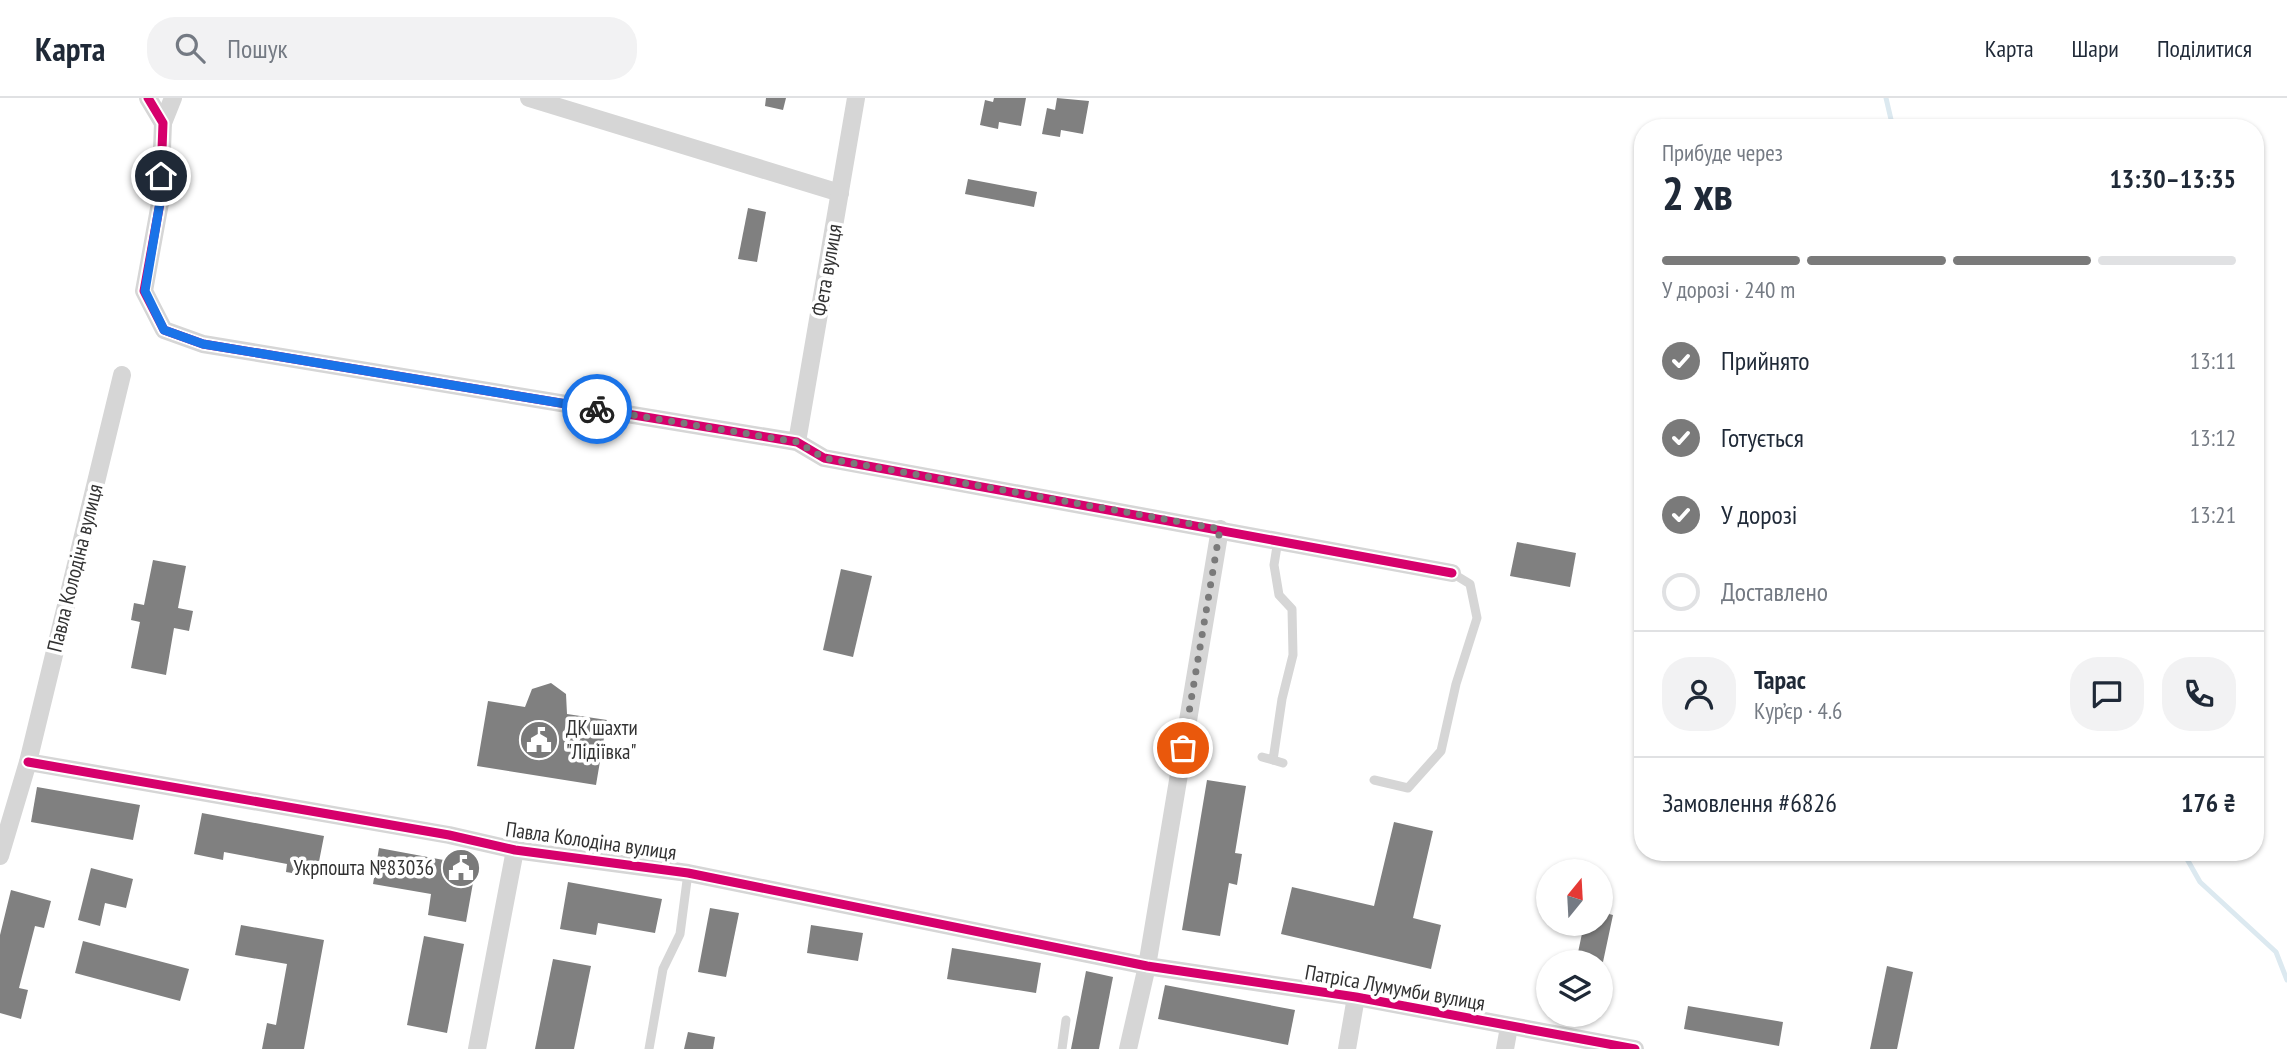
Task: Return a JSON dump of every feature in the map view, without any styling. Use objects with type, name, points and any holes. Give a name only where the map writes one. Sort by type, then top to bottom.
[{"type":"street","points":[[148,98],[163,123]]},
{"type":"street","points":[[173,98],[163,123],[160,202],[145,291],[164,330],[203,344],[797,442],[824,458],[1452,573]]},
{"type":"street","points":[[529,98],[840,193]]},
{"type":"street","name":"Фета вулиця","points":[[797,442],[856,98]]},
{"type":"street","name":"Павла Колодіна вулиця","points":[[0,856],[28,762],[122,375]]},
{"type":"street","points":[[1128,1049],[1147,966],[1220,529]]},
{"type":"street","name":"Павла Колодіна вулиця","points":[[28,762],[436,833],[515,850],[688,873],[1147,966]]},
{"type":"street","name":"Павла Колодіна вулиця","points":[[477,1049],[515,850]]},
{"type":"street","name":"Патріса Лумумби вулиця","points":[[1147,966],[1356,997],[1635,1049]]},
{"type":"street","name":"Патріса Лумумби вулиця","points":[[1347,1049],[1356,997]]},
{"type":"street","points":[[1505,1049],[1509,1027]]},
{"type":"lane","points":[[1262,757],[1278,762],[1282,699],[1293,655],[1292,609],[1279,596],[1274,565],[1278,540]]},
{"type":"lane","points":[[1374,780],[1408,788],[1441,751],[1456,684],[1477,618],[1470,584],[1452,573]]},
{"type":"lane","points":[[649,1049],[663,969],[680,934],[688,873]]},
{"type":"lane","points":[[1062,1049],[1066,1020]]},
{"type":"building","points":[[766,98],[786,98],[783,110],[765,106]]},
{"type":"building","points":[[994,98],[1026,98],[1021,126],[999,122],[998,129],[980,125],[985,100],[993,102]]},
{"type":"building","points":[[1057,98],[1089,101],[1083,134],[1061,130],[1060,137],[1042,134],[1047,108],[1055,110]]},
{"type":"building","points":[[968,179],[1037,192],[1034,207],[965,194]]},
{"type":"building","points":[[748,208],[766,212],[757,262],[738,259]]},
{"type":"building","points":[[1517,542],[1576,553],[1570,587],[1510,576]]},
{"type":"building","points":[[153,560],[186,566],[178,608],[193,611],[189,631],[174,628],[166,675],[131,668],[140,622],[131,620],[134,603],[144,605]]},
{"type":"building","points":[[841,569],[872,576],[853,657],[823,650]]},
{"type":"building","points":[[551,683],[566,694],[567,714],[607,720],[596,785],[477,766],[488,701],[525,707],[532,689]]},
{"type":"building","points":[[1207,780],[1246,786],[1235,853],[1242,854],[1237,885],[1229,883],[1220,936],[1182,930]]},
{"type":"building","points":[[37,787],[140,805],[133,840],[31,822]]},
{"type":"building","points":[[202,813],[324,836],[316,877],[286,872],[287,864],[224,852],[223,860],[194,854]]},
{"type":"building","points":[[1394,822],[1433,831],[1413,918],[1441,925],[1431,969],[1281,934],[1292,887],[1374,906]]},
{"type":"building","points":[[379,848],[476,866],[466,922],[428,915],[431,894],[373,884]]},
{"type":"building","points":[[91,868],[133,879],[126,908],[105,903],[100,926],[78,920]]},
{"type":"building","points":[[568,882],[662,899],[655,933],[598,923],[596,935],[560,929]]},
{"type":"building","points":[[11,890],[51,901],[44,928],[35,926],[19,988],[28,990],[21,1019],[0,1013],[0,935]]},
{"type":"building","points":[[710,908],[739,913],[726,977],[698,972]]},
{"type":"building","points":[[241,925],[324,940],[304,1049],[262,1049],[267,1023],[276,1025],[287,964],[235,955]]},
{"type":"building","points":[[811,925],[863,933],[858,961],[807,953]]},
{"type":"building","points":[[424,936],[464,944],[447,1033],[407,1025]]},
{"type":"building","points":[[1581,936],[1609,936],[1606,950],[1579,950]]},
{"type":"building","points":[[83,941],[189,969],[180,1001],[75,973]]},
{"type":"building","points":[[952,948],[1041,963],[1036,993],[947,979]]},
{"type":"building","points":[[553,959],[591,966],[574,1049],[535,1049]]},
{"type":"building","points":[[1887,966],[1913,972],[1897,1049],[1870,1049]]},
{"type":"building","points":[[1086,971],[1113,977],[1099,1049],[1071,1049]]},
{"type":"building","points":[[1165,985],[1295,1010],[1288,1045],[1158,1019]]},
{"type":"building","points":[[1688,1006],[1783,1022],[1779,1046],[1684,1029]]},
{"type":"building","points":[[688,1032],[715,1037],[713,1049],[684,1049]]},
{"type":"waterway","points":[[1886,98],[1891,119]]},
{"type":"waterway","points":[[2188,861],[2200,882],[2276,952],[2287,980]]},
{"type":"cycle path","points":[[148,98],[163,123],[160,203],[144,291],[164,330],[203,344],[797,442],[824,458],[1452,573]]},
{"type":"cycle path","points":[[28,762],[449,835],[515,850],[688,873],[1147,966],[1356,997],[1635,1049]]},
{"type":"way so far","points":[[597,409],[797,442],[824,458],[1220,529],[1183,748]]},
{"type":"place","name":"ДК шахти \"Лідіївка\"","points":[[539,740]]},
{"type":"place","name":"Укрпошта №83036","points":[[461,868]]},
{"type":"route","points":[[161,176],[160,202],[145,291],[164,330],[203,344],[597,409]]}]
